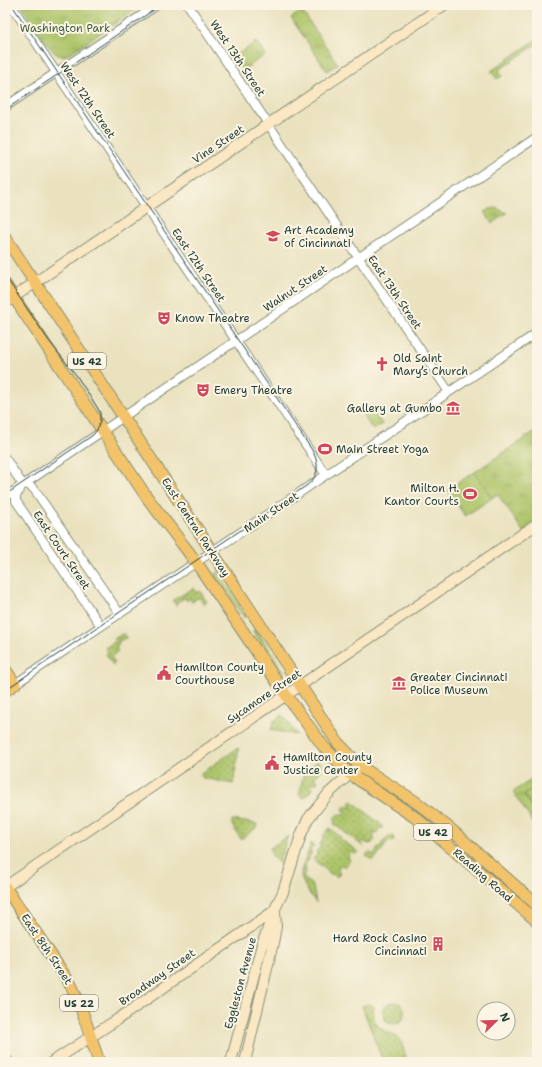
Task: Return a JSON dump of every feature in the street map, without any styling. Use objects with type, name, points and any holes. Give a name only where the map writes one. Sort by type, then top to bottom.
[{"type":"main road","name":"Vine Street","points":[[9,300],[444,5]]},
{"type":"main road","name":"US 42","points":[[5,237],[35,282]]},
{"type":"main road","name":"East Central Parkway","points":[[35,282],[338,743],[361,767]]},
{"type":"main road","name":"US 42","points":[[5,284],[9,300]]},
{"type":"main road","name":"East Central Parkway","points":[[9,300],[146,496],[196,562],[286,696],[317,738],[350,774]]},
{"type":"main road","name":"Sycamore Street","points":[[5,887],[537,524]]},
{"type":"main road","points":[[5,670],[15,684]]},
{"type":"main road","name":"Main Street","points":[[5,691],[15,684]]},
{"type":"main road","name":"Eggleston Avenue","points":[[231,1062],[261,948],[274,911],[283,892],[296,850],[308,819],[329,793],[350,774],[361,767]]},
{"type":"main road","name":"Reading Road","points":[[361,767],[416,802],[537,905]]},
{"type":"main road","name":"Reading Road","points":[[350,774],[416,818],[537,921]]},
{"type":"main road","name":"East 8th Street","points":[[5,887],[71,985],[80,1005],[90,1037]]},
{"type":"main road","name":"Eggleston Avenue","points":[[245,1062],[273,943],[276,927],[274,911]]},
{"type":"main road","name":"Broadway Street","points":[[52,1062],[274,911]]},
{"type":"main road","name":"US 22","points":[[90,1037],[99,1062]]},
{"type":"street","name":"West 12th Street","points":[[11,5],[147,207]]},
{"type":"street","points":[[5,107],[157,5]]},
{"type":"street","name":"West 13th Street","points":[[188,5],[269,124]]},
{"type":"street","name":"East 13th Street","points":[[269,124],[449,392]]},
{"type":"street","name":"Walnut Street","points":[[5,497],[537,137]]},
{"type":"street","name":"East 12th Street","points":[[147,207],[326,475]]},
{"type":"street","name":"Main Street","points":[[15,684],[537,333]]},
{"type":"street","name":"East Court Street","points":[[5,458],[23,484],[27,484],[34,489],[120,614]]},
{"type":"street","name":"East Court Street","points":[[23,484],[18,490],[16,501],[101,626]]},
{"type":"green space","name":"Washington Park","points":[[21,5],[142,5],[70,54],[61,56],[56,54],[45,42]]},
{"type":"green space","points":[[302,11],[338,64],[327,71],[291,18]]},
{"type":"green space","points":[[537,39],[537,44],[499,70],[502,76],[497,79],[491,71]]},
{"type":"green space","points":[[256,42],[265,55],[243,70],[234,57]]},
{"type":"green space","points":[[496,208],[507,213],[492,223],[484,212]]},
{"type":"green space","points":[[370,406],[382,424],[373,430],[361,412]]},
{"type":"green space","points":[[537,430],[537,524],[524,533],[499,496],[496,495],[465,516],[448,490]]},
{"type":"green space","name":"Milton H. Kantor Courts","points":[[474,472],[492,498],[465,516],[448,490]]},
{"type":"green space","points":[[218,572],[247,616],[244,618],[214,575]]},
{"type":"green space","points":[[194,588],[197,593],[200,591],[207,602],[204,604],[199,597],[192,602],[190,598],[187,601],[186,598],[180,600],[176,605],[173,600]]},
{"type":"green space","points":[[256,629],[285,672],[282,675],[253,631]]},
{"type":"green space","points":[[124,633],[126,638],[120,640],[116,648],[118,651],[111,657],[115,663],[113,665],[106,654],[108,653],[105,648],[115,642],[114,639]]},
{"type":"green space","points":[[283,715],[297,735],[271,730],[274,721]]},
{"type":"green space","points":[[238,748],[233,784],[203,778],[200,774]]},
{"type":"green space","points":[[318,761],[321,765],[319,767],[322,770],[314,778],[318,781],[316,784],[314,782],[311,786],[312,789],[305,798],[299,795],[304,772]]},
{"type":"green space","points":[[537,776],[537,822],[534,824],[513,792]]},
{"type":"green space","points":[[537,786],[537,813],[524,795]]},
{"type":"green space","points":[[352,801],[382,825],[382,829],[379,828],[377,830],[379,831],[377,834],[373,832],[375,834],[373,837],[375,839],[371,844],[363,841],[362,845],[364,847],[334,824],[334,818],[338,814],[344,815],[345,813],[343,809],[345,806],[351,808],[352,806],[350,804]]},
{"type":"green space","points":[[232,820],[257,824],[256,828],[241,839],[232,825]]},
{"type":"green space","points":[[330,828],[341,838],[340,839],[359,852],[355,854],[350,852],[348,857],[350,860],[345,867],[342,865],[338,868],[340,874],[337,877],[333,874],[332,875],[313,859],[317,854],[316,851],[320,847],[319,844],[324,839],[323,836],[328,830],[331,831],[329,829]]},
{"type":"green space","points":[[393,835],[394,841],[388,842],[374,860],[366,856],[369,852],[373,855],[388,836]]},
{"type":"green space","points":[[288,836],[279,863],[273,857],[270,848]]},
{"type":"green space","points":[[311,843],[314,846],[310,852],[312,853],[308,858],[310,859],[305,864],[306,873],[303,877],[313,886],[316,903],[306,888],[301,875]]},
{"type":"green space","points":[[394,1002],[402,1005],[405,1013],[402,1021],[394,1024],[386,1021],[383,1013],[386,1005]]},
{"type":"green space","points":[[369,1004],[374,1006],[373,1014],[377,1025],[383,1030],[396,1036],[402,1043],[406,1062],[383,1062],[362,1006]]},
{"type":"tram line","points":[[5,690],[306,486],[314,479],[317,470],[315,455],[312,450],[12,5]]},
{"type":"tram line","points":[[5,110],[161,5]]},
{"type":"tram line","points":[[5,276],[49,341],[76,375],[100,413],[100,421],[97,430],[93,435],[5,495]]},
{"type":"place","name":"Art Academy of Cincinnati","points":[[273,236]]},
{"type":"place","name":"Know Theatre","points":[[164,318]]},
{"type":"place","name":"Old Saint Mary’s Church","points":[[382,364]]},
{"type":"place","name":"Emery Theatre","points":[[203,390]]},
{"type":"place","name":"Gallery at Gumbo","points":[[453,408]]},
{"type":"place","name":"Main Street Yoga","points":[[325,449]]},
{"type":"place","name":"Milton H. Kantor Courts","points":[[470,494]]},
{"type":"place","name":"Hamilton County Courthouse","points":[[164,673]]},
{"type":"place","name":"Greater Cincinnati Police Museum","points":[[399,683]]},
{"type":"place","name":"Hamilton County Justice Center","points":[[272,763]]},
{"type":"place","name":"Hard Rock Casino Cincinnati","points":[[438,944]]}]
